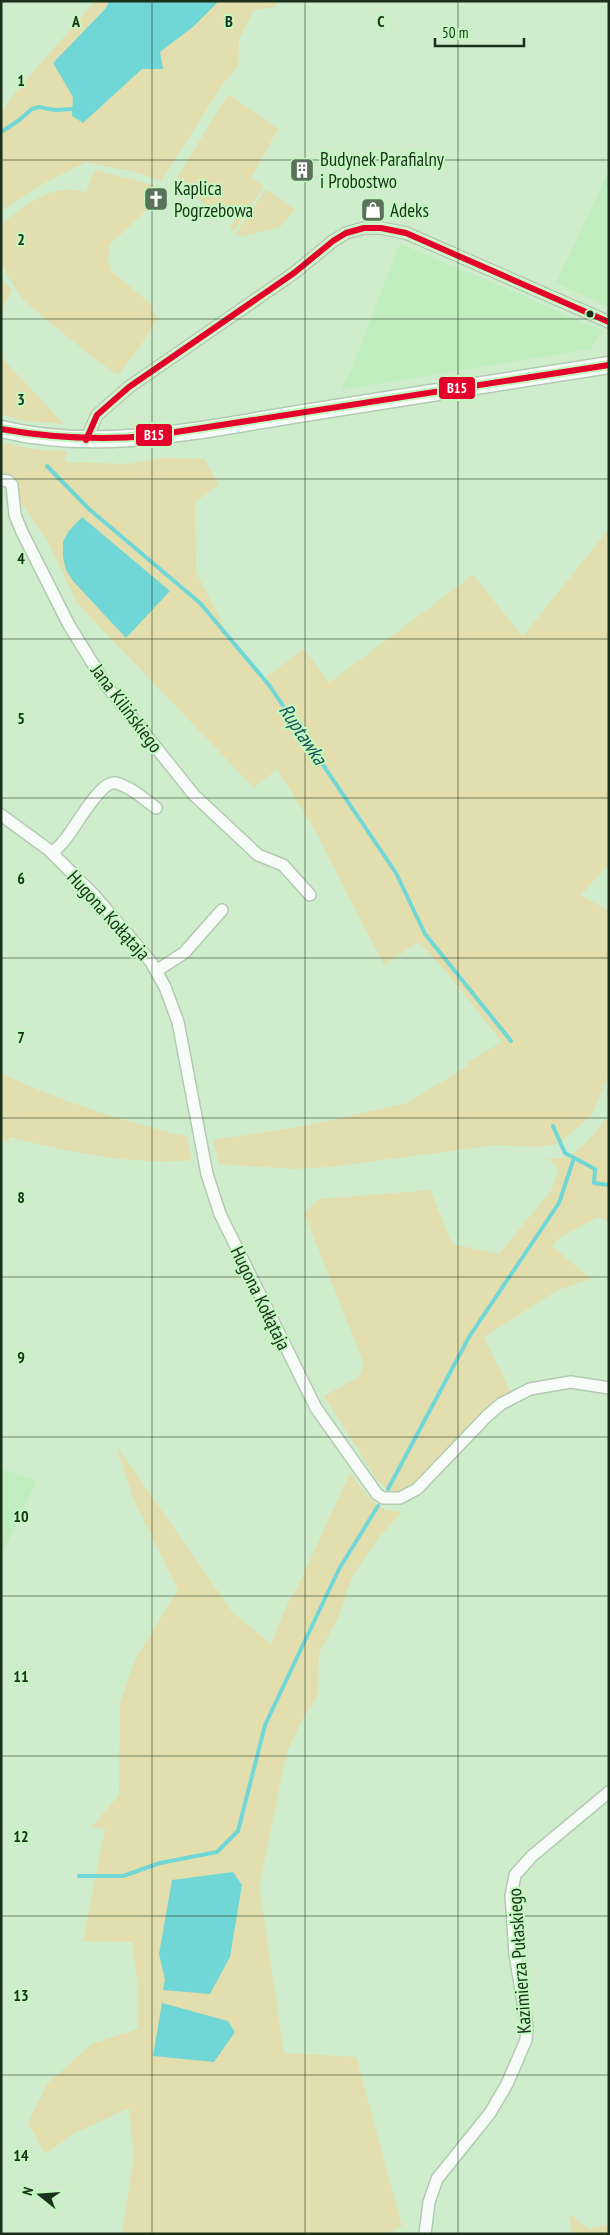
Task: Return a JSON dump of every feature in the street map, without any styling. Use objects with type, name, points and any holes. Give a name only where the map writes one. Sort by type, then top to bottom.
[{"type":"main road","points":[[1,429],[44,437],[86,440],[127,439],[165,435],[609,365]]},
{"type":"street","points":[[86,440],[97,415],[129,387],[294,273],[333,241],[346,233],[364,228],[381,228],[406,233],[609,322]]},
{"type":"street","name":"Jana Kilińskiego","points":[[1,480],[8,481],[12,485],[15,515],[33,555],[69,625],[106,685],[194,796],[258,855],[283,865],[310,895]]},
{"type":"street","points":[[52,853],[64,842],[100,790],[110,783],[115,783],[131,790],[156,808]]},
{"type":"street","name":"Hugona Kołłątaja","points":[[1,814],[52,853],[103,903],[156,970],[165,987],[178,1022],[207,1174],[220,1214],[316,1408],[377,1494],[383,1498],[400,1498],[417,1489],[487,1416],[501,1404],[530,1389],[571,1382],[609,1388]]},
{"type":"street","points":[[156,970],[184,953],[222,910]]},
{"type":"street","name":"Kazimierza Pułaskiego","points":[[425,2234],[429,2202],[437,2179],[490,2113],[507,2084],[526,2040],[527,2027],[515,1954],[511,1896],[515,1875],[532,1856],[609,1792]]},
{"type":"shaded area","points":[[95,1],[278,1],[275,7],[254,10],[239,39],[238,66],[223,84],[161,181],[136,172],[86,162],[41,185],[1,211],[1,113],[15,93]]},
{"type":"shaded area","points":[[228,94],[278,129],[251,178],[264,186],[234,231],[230,229],[235,219],[235,211],[231,210],[219,218],[177,178]]},
{"type":"shaded area","points":[[95,170],[160,187],[146,197],[148,209],[110,244],[108,259],[111,271],[150,303],[157,319],[139,348],[118,375],[96,360],[24,301],[7,275],[1,260],[1,224],[30,203],[46,195],[66,190],[86,192]]},
{"type":"shaded area","points":[[609,171],[609,307],[556,283]]},
{"type":"shaded area","points":[[266,189],[295,210],[280,227],[240,237],[236,233]]},
{"type":"shaded area","points":[[400,244],[602,331],[591,349],[340,390],[352,368]]},
{"type":"shaded area","points":[[1,280],[12,289],[1,312]]},
{"type":"shaded area","points":[[1,357],[64,424],[19,420],[1,414]]},
{"type":"shaded area","points":[[5,443],[38,450],[67,451],[65,462],[128,464],[164,458],[204,459],[219,485],[195,502],[196,572],[233,644],[263,679],[304,649],[329,683],[473,575],[523,636],[609,529],[609,864],[581,895],[609,911],[609,1075],[592,1114],[560,1143],[538,1147],[495,1145],[330,1167],[294,1169],[219,1164],[213,1140],[305,1126],[407,1103],[469,1065],[468,1062],[502,1042],[449,975],[419,942],[384,965],[312,825],[277,769],[254,788],[77,603],[48,542],[20,501],[16,502],[14,477],[1,474],[1,445]]},
{"type":"shaded area","points":[[1,1073],[46,1093],[92,1110],[187,1137],[191,1160],[145,1161],[122,1159],[76,1152],[8,1137],[10,1143],[1,1139]]},
{"type":"shaded area","points":[[605,1119],[609,1122],[609,1222],[598,1217],[559,1238],[552,1246],[591,1279],[556,1291],[484,1337],[511,1393],[491,1403],[420,1480],[404,1493],[390,1493],[376,1478],[324,1396],[359,1377],[364,1364],[304,1213],[320,1199],[430,1190],[452,1244],[499,1254],[551,1191],[559,1170],[549,1159],[543,1159],[562,1158],[574,1153],[589,1140]]},
{"type":"shaded area","points":[[116,1445],[233,1613],[271,1644],[286,1607],[299,1584],[350,1473],[377,1505],[392,1511],[402,1512],[380,1536],[353,1575],[337,1620],[319,1653],[317,1697],[304,1716],[287,1752],[259,1886],[284,2053],[356,2057],[402,2226],[388,2234],[122,2234],[134,2156],[129,2108],[75,2133],[45,2154],[28,2123],[47,2084],[92,2044],[138,2029],[138,1989],[132,1942],[83,1941],[105,1829],[91,1828],[119,1795],[120,1703],[136,1658],[178,1590],[134,1500]]},
{"type":"shaded area","points":[[1,1468],[36,1481],[1,1558]]},
{"type":"shaded area","points":[[569,2214],[589,2229],[609,2224],[609,2234],[572,2234]]},
{"type":"water","points":[[109,1],[219,1],[193,27],[160,52],[163,69],[142,69],[83,123],[72,116],[73,97],[53,63],[106,8]]},
{"type":"water","points":[[82,517],[170,591],[126,638],[73,581],[66,570],[63,557],[63,542],[68,532]]},
{"type":"water","points":[[233,1872],[242,1885],[230,1957],[210,1994],[163,1990],[165,1980],[159,1954],[172,1880]]},
{"type":"water","points":[[162,2003],[228,2021],[235,2032],[214,2062],[153,2056]]},
{"type":"waterway","points":[[1,132],[32,109],[39,107],[55,110],[73,109]]},
{"type":"waterway","name":"Ruptawka","points":[[47,466],[89,509],[200,603],[269,685],[396,873],[425,934],[511,1041]]},
{"type":"waterway","name":"Ruptawka","points":[[553,1126],[565,1153],[595,1169],[594,1183],[609,1185]]},
{"type":"waterway","points":[[388,1489],[469,1337],[559,1203],[574,1158]]},
{"type":"waterway","points":[[79,1876],[123,1876],[160,1863],[217,1852],[238,1831],[265,1725],[339,1569],[378,1506]]},
{"type":"transit line","name":"B15","points":[[86,440],[97,415],[129,387],[294,273],[333,241],[346,233],[364,228],[381,228],[406,233],[609,322]]},
{"type":"transit line","name":"B15","points":[[1,429],[75,437],[150,436],[609,365]]},
{"type":"place","name":"Budynek Parafialny i Probostwo","points":[[302,170]]},
{"type":"place","name":"Kaplica Pogrzebowa","points":[[156,199]]},
{"type":"place","name":"Adeks","points":[[373,210]]}]
